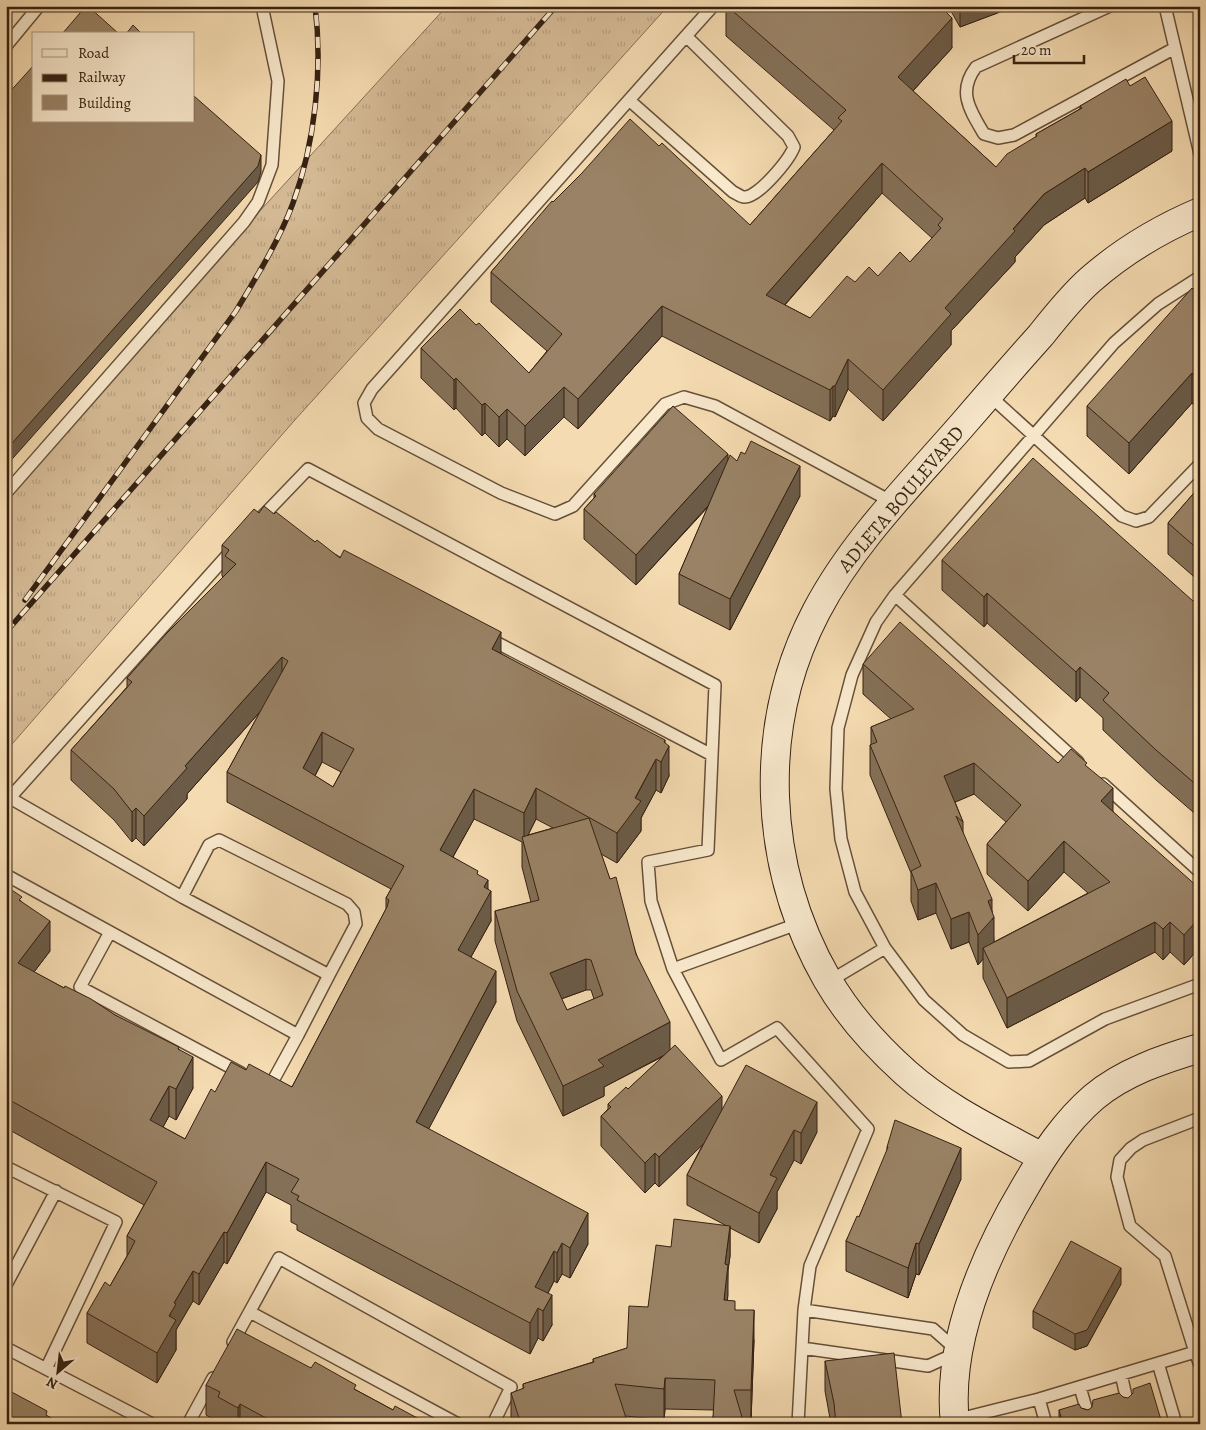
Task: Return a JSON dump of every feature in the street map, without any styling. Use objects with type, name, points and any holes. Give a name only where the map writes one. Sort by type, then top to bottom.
[{"type":"street","name":"ADLETA BOULEVARD","points":[[1042,1157],[939,1098],[909,1076],[881,1050],[828,982],[800,923],[779,849],[774,793],[775,762],[786,691],[799,651],[815,613],[858,546],[894,503],[1089,282],[1138,244],[1174,223],[1200,212]]},
{"type":"street","points":[[955,1422],[959,1352],[968,1312],[980,1273],[1000,1228],[1042,1157],[1072,1118],[1095,1096],[1130,1073],[1162,1059],[1200,1048]]},
{"type":"lane","points":[[6,46],[39,6]]},
{"type":"lane","points":[[6,492],[244,222],[258,202],[272,166],[278,81],[262,6]]},
{"type":"lane","points":[[713,6],[372,389],[364,403],[367,418],[378,429],[501,494],[555,514],[573,506],[665,404],[684,397],[715,406],[894,503]]},
{"type":"lane","points":[[1110,6],[976,67],[969,77],[965,92],[973,115],[984,134],[998,138],[1014,135],[1175,48]]},
{"type":"lane","points":[[1165,6],[1200,154]]},
{"type":"lane","points":[[629,100],[733,192],[744,197],[756,194],[790,156],[794,147],[788,136],[686,36]]},
{"type":"lane","points":[[1200,277],[1158,304],[1114,343],[1030,432],[895,595],[876,622],[852,675],[838,728],[836,789],[842,839],[855,892],[885,948],[924,1000],[963,1035],[1009,1062],[1029,1061],[1105,1019],[1146,1002],[1200,984]]},
{"type":"lane","points":[[989,394],[1122,516],[1136,521],[1149,517],[1200,464]]},
{"type":"lane","points":[[329,975],[182,897],[8,800],[244,537],[265,521],[308,469],[715,685],[710,754],[708,850],[648,862],[651,900],[673,968],[721,1060],[777,1028],[868,1129],[810,1266],[804,1310],[798,1424]]},
{"type":"lane","points":[[895,595],[1200,872]]},
{"type":"lane","points":[[481,634],[710,754]]},
{"type":"lane","points":[[110,932],[80,987],[269,1088],[356,924],[354,912],[347,904],[219,840],[209,845],[182,897]]},
{"type":"lane","points":[[6,875],[298,1035]]},
{"type":"lane","points":[[673,968],[800,923]]},
{"type":"lane","points":[[828,982],[885,948]]},
{"type":"lane","points":[[1200,1118],[1143,1140],[1131,1148],[1120,1160],[1117,1177],[1130,1226],[1165,1256],[1198,1351],[1200,1365]]},
{"type":"lane","points":[[6,1167],[116,1222],[46,1369]]},
{"type":"lane","points":[[6,1285],[56,1191]]},
{"type":"lane","points":[[188,1424],[279,1258],[511,1386],[493,1424]]},
{"type":"lane","points":[[802,1348],[928,1366],[959,1352],[933,1329],[804,1310]]},
{"type":"lane","points":[[250,1312],[458,1424]]},
{"type":"lane","points":[[6,1348],[152,1424]]},
{"type":"lane","points":[[955,1422],[1039,1400],[1198,1351]]},
{"type":"lane","points":[[1158,1362],[1176,1424]]},
{"type":"lane","points":[[1120,1374],[1126,1396]]},
{"type":"lane","points":[[1080,1387],[1086,1408]]},
{"type":"lane","points":[[1039,1400],[1046,1424]]},
{"type":"green space","points":[[447,6],[668,6],[294,421],[6,751],[6,489]]},
{"type":"building","points":[[88,6],[117,32],[64,32]]},
{"type":"building","points":[[727,6],[940,6],[952,18],[898,77],[996,167],[1007,154],[1037,136],[1036,134],[1082,108],[1080,106],[1126,79],[1130,86],[1145,77],[1172,121],[1088,172],[1085,168],[1044,194],[1013,229],[1015,231],[945,308],[951,314],[883,390],[848,359],[835,386],[830,390],[662,306],[578,399],[564,387],[525,426],[507,409],[499,417],[485,403],[482,405],[456,378],[454,380],[421,348],[460,309],[476,325],[479,323],[529,373],[562,334],[491,272],[552,201],[582,173],[630,119],[659,146],[662,143],[750,225],[842,121],[838,118],[846,110]],"holes":[[[882,163],[943,219],[938,225],[941,228],[910,262],[900,252],[878,276],[869,267],[855,282],[847,276],[810,318],[766,295]]]},
{"type":"building","points":[[133,25],[140,32],[128,32]]},
{"type":"building","points":[[32,67],[32,122],[195,122],[195,97],[261,155],[258,166],[6,450],[6,96]]},
{"type":"building","points":[[1192,288],[1200,295],[1200,380],[1192,373],[1129,443],[1087,406]]},
{"type":"building","points":[[673,406],[728,454],[636,555],[584,509],[596,496],[594,494]]},
{"type":"building","points":[[751,441],[800,466],[730,599],[679,574],[730,455],[737,461],[741,452],[745,454]]},
{"type":"building","points":[[1033,458],[1193,601],[1200,593],[1200,788],[1103,700],[1109,693],[1080,667],[1076,672],[987,593],[984,597],[942,560]]},
{"type":"building","points":[[1200,486],[1200,551],[1168,523]]},
{"type":"building","points":[[264,506],[274,514],[276,512],[315,542],[317,540],[340,558],[344,550],[501,632],[492,649],[665,740],[664,742],[669,746],[661,762],[656,759],[635,798],[641,801],[617,833],[536,788],[524,813],[474,789],[440,850],[478,871],[477,874],[488,880],[484,887],[491,891],[458,950],[496,971],[416,1122],[588,1213],[570,1248],[562,1243],[557,1253],[554,1251],[535,1287],[552,1295],[543,1311],[538,1308],[530,1323],[297,1200],[299,1196],[291,1192],[299,1179],[266,1162],[227,1233],[224,1232],[199,1274],[193,1271],[174,1303],[176,1304],[169,1316],[176,1320],[157,1353],[87,1313],[105,1282],[110,1286],[130,1251],[135,1241],[127,1236],[157,1182],[6,1098],[6,886],[22,897],[19,900],[50,921],[18,963],[64,988],[65,986],[91,999],[115,1015],[179,1047],[178,1049],[193,1057],[176,1089],[169,1086],[150,1120],[185,1139],[211,1089],[215,1092],[231,1062],[246,1070],[249,1064],[292,1087],[387,907],[389,900],[386,898],[404,866],[227,772],[288,661],[282,657],[185,766],[187,768],[144,816],[136,808],[132,812],[114,789],[71,750],[132,682],[127,678],[167,633],[236,564],[225,556],[229,550],[222,545],[254,509],[259,513]],"holes":[[[322,732],[354,749],[333,787],[303,768]]]},
{"type":"building","points":[[900,622],[1058,763],[1071,749],[1087,763],[1085,765],[1113,788],[1101,801],[1199,888],[1197,890],[1200,893],[1200,917],[1184,935],[1170,922],[1163,929],[1155,922],[1007,998],[983,948],[1110,882],[1064,841],[1028,881],[987,844],[1021,805],[974,763],[944,776],[963,822],[956,816],[992,899],[988,901],[994,917],[978,935],[969,912],[951,919],[936,883],[918,890],[911,871],[921,866],[870,745],[877,742],[871,727],[914,709],[863,664]]},
{"type":"building","points":[[589,818],[610,879],[616,877],[636,954],[670,1022],[598,1060],[604,1066],[563,1086],[517,991],[495,911],[539,900],[522,837]],"holes":[[[586,959],[591,960],[603,995],[567,1010],[550,973]]]},
{"type":"building","points":[[675,1045],[722,1096],[659,1157],[655,1153],[645,1163],[601,1116],[611,1107],[608,1104],[626,1087],[628,1089]]},
{"type":"building","points":[[746,1065],[817,1102],[801,1133],[794,1130],[770,1175],[777,1178],[759,1213],[687,1175]]},
{"type":"building","points":[[895,1120],[961,1148],[919,1244],[916,1243],[908,1268],[846,1241],[857,1216],[859,1217],[888,1147]]},
{"type":"building","points":[[674,1219],[730,1226],[725,1264],[728,1265],[724,1300],[735,1301],[735,1310],[754,1310],[751,1390],[734,1390],[744,1424],[696,1424],[713,1418],[715,1380],[665,1378],[664,1389],[615,1384],[628,1424],[521,1424],[511,1393],[524,1388],[523,1384],[594,1362],[593,1359],[627,1348],[629,1306],[648,1307],[656,1245],[671,1247]]},
{"type":"building","points":[[1071,1241],[1121,1268],[1087,1330],[1075,1334],[1033,1311]]},
{"type":"building","points":[[237,1329],[311,1368],[315,1362],[356,1385],[354,1389],[393,1410],[395,1406],[421,1420],[419,1424],[277,1424],[240,1404],[238,1408],[218,1397],[220,1392],[206,1385]]},
{"type":"building","points":[[894,1353],[902,1424],[836,1424],[834,1403],[825,1361]]},
{"type":"building","points":[[1150,1383],[1161,1420],[1150,1424],[1063,1424],[1059,1410],[1079,1404],[1081,1408],[1088,1410],[1092,1407],[1093,1400],[1119,1393],[1123,1397],[1128,1398],[1133,1393],[1133,1389]]},
{"type":"building","points":[[6,1389],[47,1411],[46,1415],[62,1424],[6,1424]]},
{"type":"railway","points":[[25,600],[236,311],[281,231],[301,180],[312,131],[318,55],[315,6]]},
{"type":"railway","points":[[6,632],[556,6]]}]
